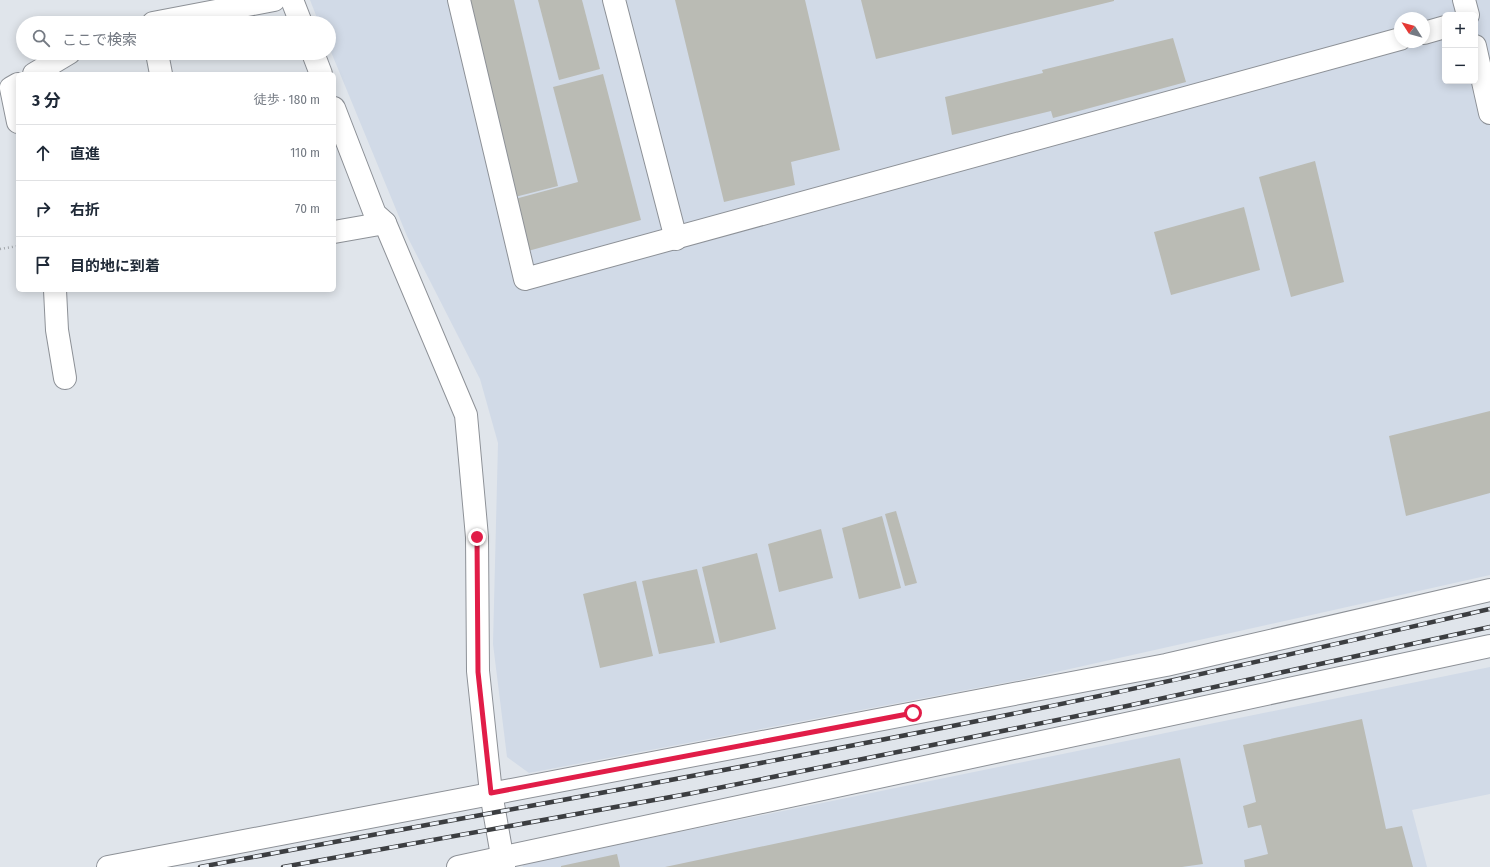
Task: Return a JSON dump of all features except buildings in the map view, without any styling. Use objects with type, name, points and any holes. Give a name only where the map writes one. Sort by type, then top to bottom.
[{"type":"street","points":[[190,16],[274,0]]},
{"type":"street","points":[[292,0],[298,16]]},
{"type":"street","points":[[459,0],[525,279],[676,239],[1394,41]]},
{"type":"street","points":[[614,0],[676,239]]},
{"type":"street","points":[[1464,0],[1467,12]]},
{"type":"street","points":[[1430,31],[1442,28]]},
{"type":"street","points":[[1475,48],[1490,113]]},
{"type":"street","points":[[37,72],[57,60]]},
{"type":"street","points":[[158,60],[161,72]]},
{"type":"street","points":[[316,60],[320,72]]},
{"type":"street","points":[[16,85],[11,88],[16,112]]},
{"type":"street","points":[[336,113],[375,214],[385,223],[466,415],[477,537],[478,672],[491,793],[503,863]]},
{"type":"street","points":[[336,232],[385,223]]},
{"type":"street","points":[[55,292],[56,330],[65,378]]},
{"type":"street","points":[[108,867],[1166,664],[1490,590]]},
{"type":"street","points":[[458,867],[503,863],[1490,646]]},
{"type":"path","points":[[0,249],[16,246]]},
{"type":"shaded area","points":[[310,0],[1490,0],[1490,575],[1025,679],[529,773],[507,757],[493,644],[498,443],[480,379],[407,236],[334,60],[336,60],[336,16],[316,16]]},
{"type":"shaded area","points":[[1490,667],[1490,794],[1412,810],[1427,867],[523,867],[522,864]]},
{"type":"railway","points":[[200,867],[708,773],[1072,702],[1490,609]]},
{"type":"railway","points":[[283,867],[693,793],[1127,706],[1490,627]]},
{"type":"route","points":[[477,537],[478,672],[491,793],[913,713]]}]
